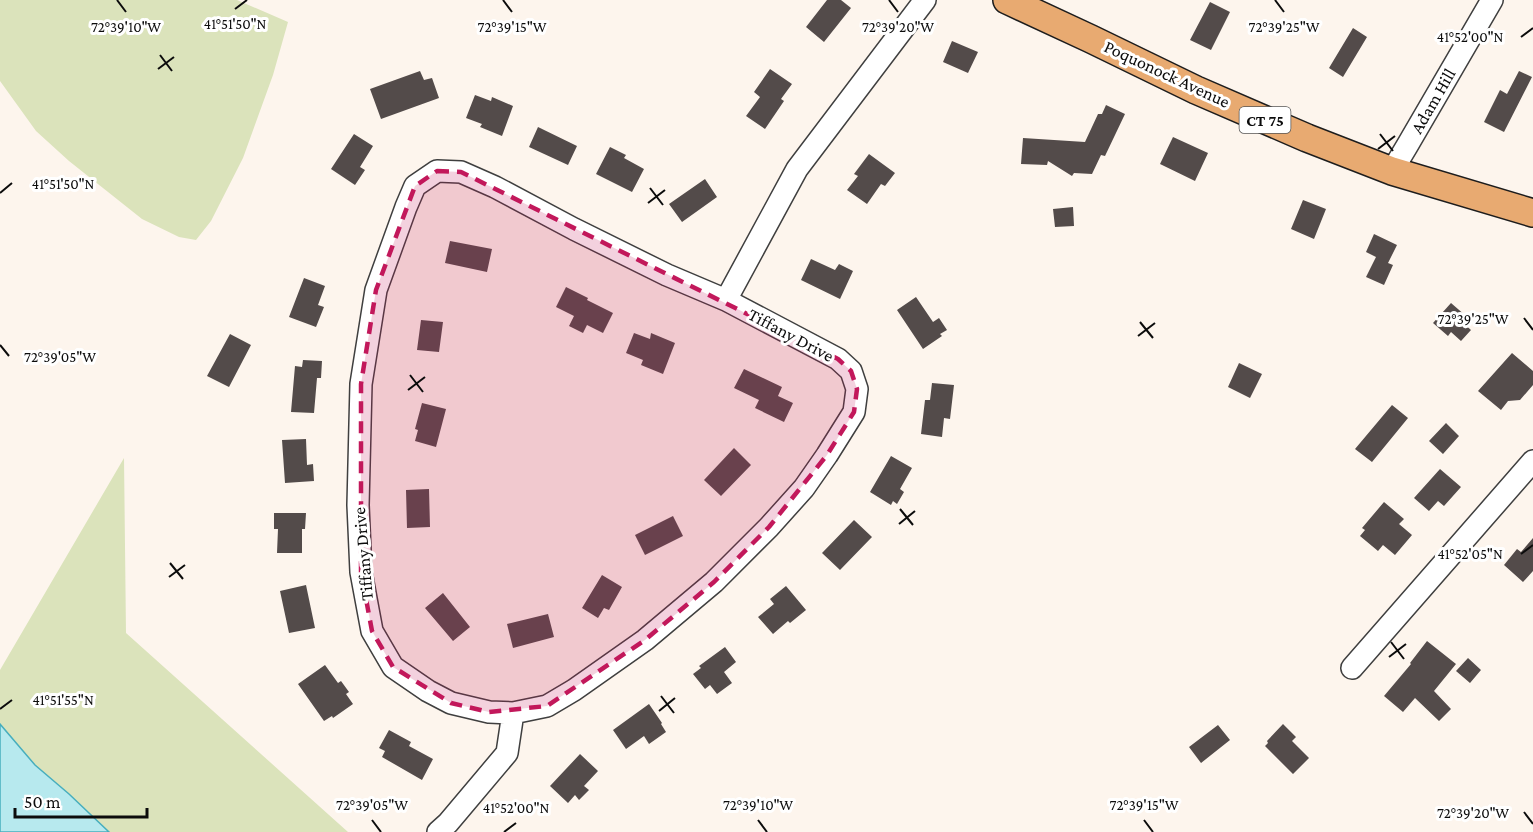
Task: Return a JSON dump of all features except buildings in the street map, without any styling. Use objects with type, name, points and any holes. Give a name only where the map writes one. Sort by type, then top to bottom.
[{"type":"main road","name":"Poquonock Avenue","points":[[1007,0],[1196,90],[1307,138],[1392,171],[1533,213]]},
{"type":"street","name":"Tiffany Drive","points":[[726,300],[797,169],[925,0]]},
{"type":"street","name":"Adam Hill","points":[[1392,171],[1492,0]]},
{"type":"street","name":"Tiffany Drive","points":[[437,171],[461,172],[495,187],[574,230],[656,270],[726,300],[838,359],[851,371],[857,389],[854,412],[827,455],[804,488],[769,527],[714,582],[645,640],[574,690],[547,706],[513,713],[489,712],[451,703],[428,691],[393,666],[372,631],[361,572],[358,505],[361,384],[376,290],[415,186],[437,171]]},
{"type":"street","points":[[1352,668],[1533,461]]},
{"type":"street","points":[[447,829],[507,753],[513,713]]},
{"type":"highlighted area","points":[[437,171],[461,172],[838,359],[851,371],[857,389],[854,412],[827,455],[769,527],[714,582],[645,640],[547,706],[489,712],[451,703],[393,667],[372,631],[361,572],[361,384],[376,290],[415,186]]},
{"type":"green space","points":[[0,0],[237,0],[288,22],[273,75],[243,158],[211,221],[196,240],[179,237],[142,219],[69,161],[36,131],[0,81]]},
{"type":"green space","points":[[124,458],[126,633],[348,832],[109,832],[35,765],[0,724],[0,670]]},
{"type":"water","points":[[0,724],[35,765],[109,832],[0,832]]}]
